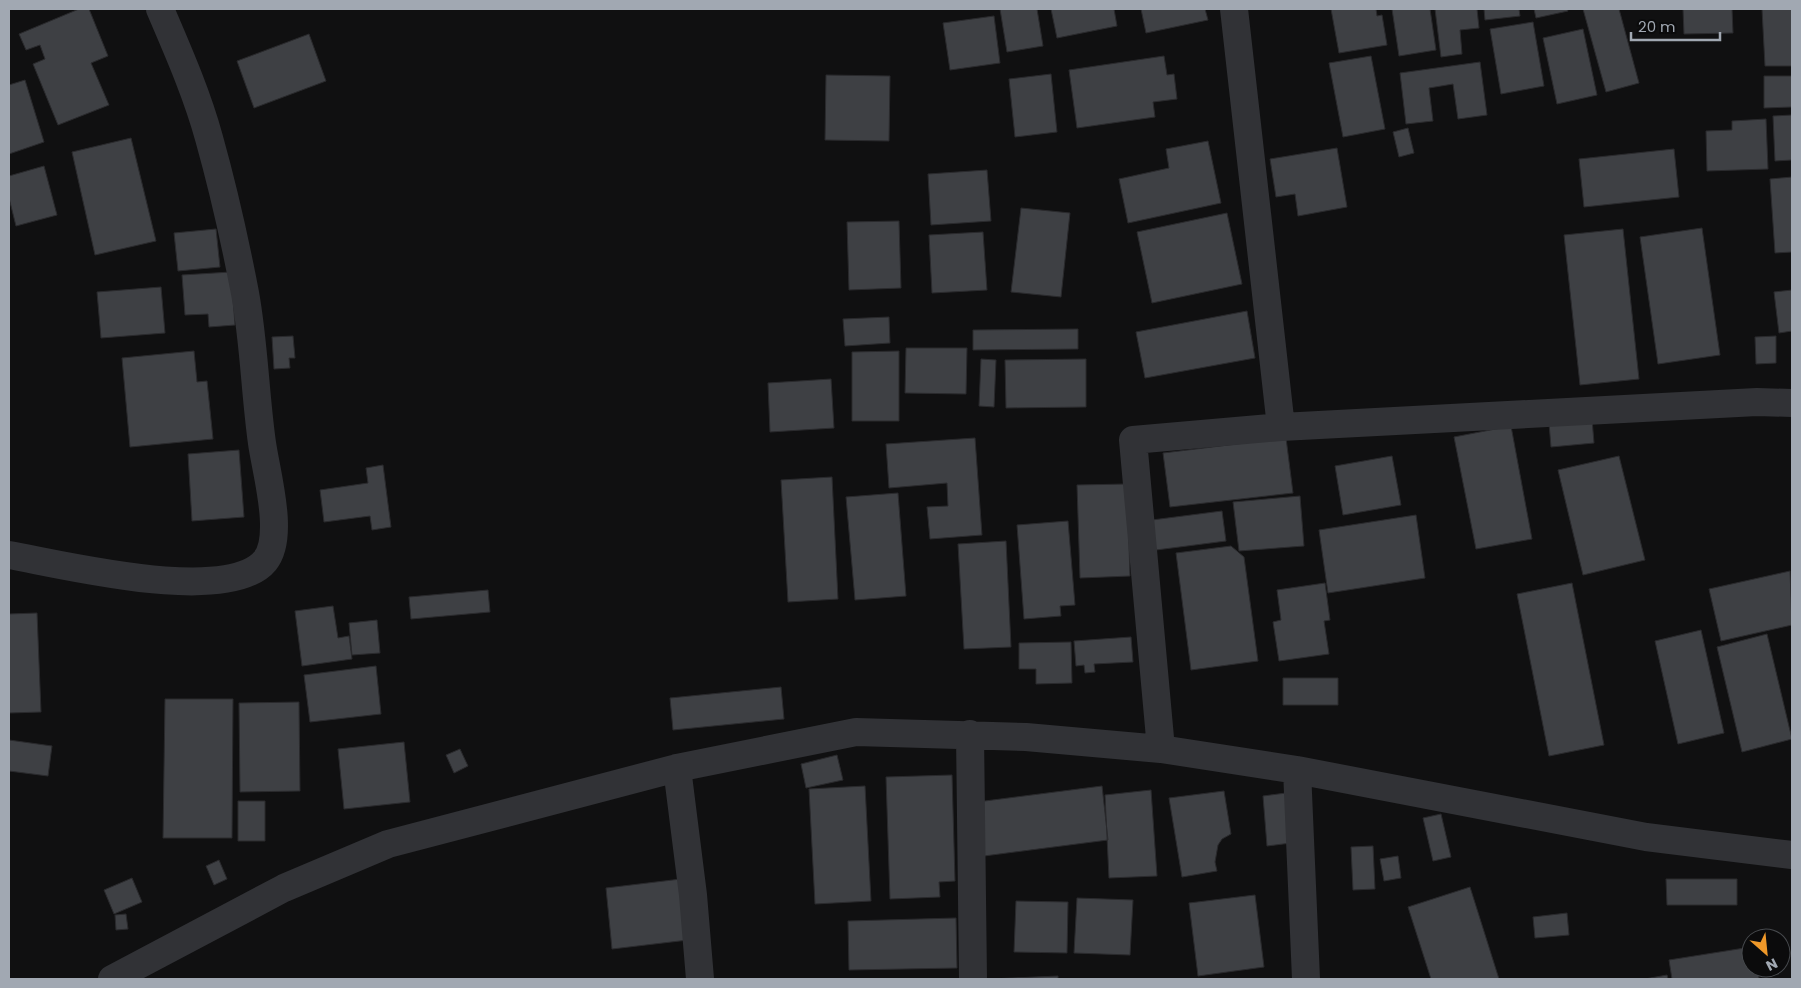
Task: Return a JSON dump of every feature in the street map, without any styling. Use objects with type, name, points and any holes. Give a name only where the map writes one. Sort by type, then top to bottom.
[{"type":"street","points":[[9,555],[150,580],[201,583],[245,575],[266,561],[275,537],[273,505],[262,442],[245,294],[209,137],[160,9]]},
{"type":"street","points":[[1234,9],[1281,427]]},
{"type":"street","points":[[1161,749],[1133,440],[1281,427],[1757,402],[1792,403]]},
{"type":"street","points":[[112,979],[292,884],[388,844],[677,768],[856,732],[1026,736],[1161,749],[1297,770],[1646,837],[1792,855]]},
{"type":"street","points":[[970,734],[973,979]]},
{"type":"street","points":[[677,768],[693,895],[700,979]]},
{"type":"street","points":[[1297,770],[1306,979]]},
{"type":"building","points":[[79,9],[89,9],[108,56],[91,63],[109,105],[58,125],[33,64],[45,59],[40,45],[26,50],[19,34]]},
{"type":"building","points":[[1000,9],[1037,9],[1043,46],[1007,52]]},
{"type":"building","points":[[1051,9],[1114,9],[1117,26],[1057,38]]},
{"type":"building","points":[[1141,9],[1205,9],[1208,20],[1146,33]]},
{"type":"building","points":[[1331,9],[1376,9],[1377,16],[1382,15],[1387,45],[1339,53]]},
{"type":"building","points":[[1392,9],[1430,9],[1436,50],[1399,56]]},
{"type":"building","points":[[1435,9],[1477,9],[1479,28],[1460,30],[1462,54],[1441,57]]},
{"type":"building","points":[[1484,9],[1519,9],[1520,16],[1485,20]]},
{"type":"building","points":[[1534,9],[1567,9],[1568,11],[1536,18]]},
{"type":"building","points":[[1583,9],[1619,9],[1639,83],[1606,92]]},
{"type":"building","points":[[1683,9],[1732,9],[1733,33],[1684,34]]},
{"type":"building","points":[[1762,9],[1792,9],[1792,66],[1765,66]]},
{"type":"building","points":[[994,16],[1000,63],[950,70],[943,23]]},
{"type":"building","points":[[1533,22],[1544,86],[1501,94],[1490,29]]},
{"type":"building","points":[[1583,29],[1597,95],[1557,104],[1543,38]]},
{"type":"building","points":[[309,34],[326,81],[254,108],[237,61]]},
{"type":"building","points":[[1164,56],[1167,75],[1174,74],[1177,99],[1153,102],[1155,117],[1077,128],[1069,70]]},
{"type":"building","points":[[1371,56],[1385,129],[1343,137],[1329,63]]},
{"type":"building","points":[[1480,62],[1487,115],[1458,119],[1453,84],[1429,88],[1433,121],[1406,124],[1400,73]]},
{"type":"building","points":[[1051,74],[1057,132],[1015,137],[1009,79]]},
{"type":"building","points":[[826,75],[890,76],[889,141],[825,140]]},
{"type":"building","points":[[1764,76],[1792,76],[1792,107],[1764,108]]},
{"type":"building","points":[[25,80],[44,142],[9,154],[9,85]]},
{"type":"building","points":[[1792,115],[1792,160],[1775,161],[1773,116]]},
{"type":"building","points":[[1766,119],[1768,169],[1707,171],[1706,131],[1732,130],[1732,121]]},
{"type":"building","points":[[1408,128],[1414,153],[1399,157],[1393,132]]},
{"type":"building","points":[[131,138],[156,241],[95,255],[72,152]]},
{"type":"building","points":[[1208,141],[1221,203],[1128,223],[1119,179],[1169,168],[1166,149]]},
{"type":"building","points":[[1337,148],[1347,207],[1298,216],[1295,194],[1276,197],[1270,159]]},
{"type":"building","points":[[1674,149],[1679,197],[1584,207],[1579,159]]},
{"type":"building","points":[[44,166],[57,215],[16,226],[9,198],[9,176]]},
{"type":"building","points":[[987,170],[991,221],[931,225],[928,174]]},
{"type":"building","points":[[1792,177],[1792,252],[1775,253],[1770,179]]},
{"type":"building","points":[[1021,208],[1070,213],[1061,297],[1011,292]]},
{"type":"building","points":[[1227,213],[1242,284],[1152,303],[1137,232]]},
{"type":"building","points":[[899,221],[901,288],[849,290],[847,222]]},
{"type":"building","points":[[1702,228],[1720,355],[1658,364],[1640,237]]},
{"type":"building","points":[[216,229],[220,267],[178,271],[174,233]]},
{"type":"building","points":[[1623,229],[1639,379],[1580,385],[1564,235]]},
{"type":"building","points":[[983,232],[987,290],[932,293],[929,235]]},
{"type":"building","points":[[231,272],[235,325],[209,327],[208,314],[185,315],[182,275]]},
{"type":"building","points":[[161,287],[165,333],[101,338],[97,292]]},
{"type":"building","points":[[1792,290],[1792,331],[1779,333],[1774,292]]},
{"type":"building","points":[[1247,311],[1255,358],[1145,378],[1136,332]]},
{"type":"building","points":[[889,317],[890,343],[845,346],[843,319]]},
{"type":"building","points":[[1078,329],[1078,349],[973,350],[973,330]]},
{"type":"building","points":[[293,336],[295,358],[289,358],[290,368],[274,369],[272,337]]},
{"type":"building","points":[[1776,336],[1776,363],[1756,364],[1755,337]]},
{"type":"building","points":[[906,348],[967,348],[966,394],[905,393]]},
{"type":"building","points":[[194,351],[197,382],[207,381],[213,439],[130,447],[122,358]]},
{"type":"building","points":[[899,351],[899,421],[852,421],[852,352]]},
{"type":"building","points":[[981,359],[996,360],[994,407],[979,406]]},
{"type":"building","points":[[1086,359],[1086,407],[1006,408],[1005,360]]},
{"type":"building","points":[[831,379],[834,428],[770,432],[768,383]]},
{"type":"building","points":[[1592,419],[1594,443],[1551,447],[1549,423]]},
{"type":"building","points":[[1511,426],[1532,539],[1476,549],[1454,437]]},
{"type":"building","points":[[975,438],[982,535],[930,539],[927,507],[948,506],[947,483],[889,488],[886,444]]},
{"type":"building","points":[[1286,438],[1293,493],[1170,507],[1163,453]]},
{"type":"building","points":[[239,450],[244,517],[192,521],[188,454]]},
{"type":"building","points":[[1392,456],[1401,505],[1343,515],[1335,466]]},
{"type":"building","points":[[1619,456],[1645,560],[1583,575],[1558,470]]},
{"type":"building","points":[[383,465],[391,527],[372,530],[370,516],[324,522],[320,490],[368,483],[366,468]]},
{"type":"building","points":[[832,477],[838,599],[788,602],[781,480]]},
{"type":"building","points":[[1127,484],[1130,576],[1080,578],[1077,485]]},
{"type":"building","points":[[898,493],[906,596],[855,600],[846,497]]},
{"type":"building","points":[[1300,496],[1304,546],[1239,551],[1233,502]]},
{"type":"building","points":[[1222,511],[1226,541],[1156,550],[1152,520]]},
{"type":"building","points":[[1416,515],[1425,578],[1328,593],[1319,530]]},
{"type":"building","points":[[1068,521],[1075,605],[1060,606],[1061,616],[1024,619],[1017,525]]},
{"type":"building","points":[[1006,541],[1011,647],[964,649],[958,544]]},
{"type":"building","points":[[1231,546],[1244,557],[1258,661],[1191,670],[1176,553]]},
{"type":"building","points":[[1790,571],[1792,625],[1721,641],[1709,589]]},
{"type":"building","points":[[1325,583],[1330,620],[1324,621],[1329,654],[1279,661],[1273,622],[1281,620],[1277,590]]},
{"type":"building","points":[[1572,583],[1604,745],[1549,756],[1517,594]]},
{"type":"building","points":[[488,590],[490,612],[411,619],[409,597]]},
{"type":"building","points":[[333,606],[338,638],[349,636],[352,659],[302,666],[295,611]]},
{"type":"building","points":[[37,613],[41,712],[9,713],[9,614]]},
{"type":"building","points":[[377,620],[380,653],[352,655],[349,623]]},
{"type":"building","points":[[1701,630],[1724,733],[1678,744],[1655,641]]},
{"type":"building","points":[[1767,634],[1792,739],[1742,752],[1717,647]]},
{"type":"building","points":[[1131,637],[1133,662],[1094,664],[1095,672],[1085,673],[1084,665],[1076,666],[1074,641]]},
{"type":"building","points":[[1071,642],[1072,683],[1036,684],[1036,669],[1019,669],[1019,643]]},
{"type":"building","points":[[376,666],[381,714],[310,722],[304,675]]},
{"type":"building","points":[[1283,678],[1338,678],[1338,705],[1283,705]]},
{"type":"building","points":[[781,687],[784,719],[673,730],[670,698]]},
{"type":"building","points":[[165,699],[233,699],[232,838],[163,838]]},
{"type":"building","points":[[299,702],[300,791],[240,792],[239,703]]},
{"type":"building","points":[[9,740],[52,746],[48,776],[9,771]]},
{"type":"building","points":[[404,742],[410,802],[344,809],[338,749]]},
{"type":"building","points":[[460,749],[468,766],[454,773],[446,755]]},
{"type":"building","points":[[837,755],[843,780],[806,788],[801,764]]},
{"type":"building","points":[[952,775],[955,881],[939,882],[940,897],[890,899],[886,777]]},
{"type":"building","points":[[865,786],[871,901],[815,904],[809,789]]},
{"type":"building","points":[[1102,786],[1108,840],[984,856],[977,802]]},
{"type":"building","points":[[1151,790],[1157,876],[1109,878],[1105,795]]},
{"type":"building","points":[[1224,791],[1231,834],[1222,839],[1218,845],[1215,862],[1217,871],[1182,877],[1169,798]]},
{"type":"building","points":[[1286,793],[1291,843],[1267,846],[1263,796]]},
{"type":"building","points":[[238,801],[265,801],[265,841],[238,841]]},
{"type":"building","points":[[1441,814],[1451,857],[1433,861],[1423,818]]},
{"type":"building","points":[[1373,846],[1375,889],[1353,890],[1351,847]]},
{"type":"building","points":[[1398,856],[1401,878],[1384,881],[1380,859]]},
{"type":"building","points":[[219,860],[227,879],[214,885],[206,866]]},
{"type":"building","points":[[132,878],[142,902],[114,914],[104,890]]},
{"type":"building","points":[[681,879],[688,940],[612,949],[606,888]]},
{"type":"building","points":[[1666,879],[1737,879],[1737,905],[1667,905]]},
{"type":"building","points":[[1470,887],[1499,979],[1431,979],[1408,907]]},
{"type":"building","points":[[1255,895],[1264,967],[1198,976],[1189,903]]},
{"type":"building","points":[[1077,898],[1133,900],[1130,955],[1074,953]]},
{"type":"building","points":[[1016,901],[1068,902],[1067,953],[1014,952]]},
{"type":"building","points":[[1567,913],[1569,935],[1535,938],[1533,917]]},
{"type":"building","points":[[126,914],[128,929],[116,930],[115,915]]},
{"type":"building","points":[[956,918],[957,968],[849,970],[848,921]]},
{"type":"building","points":[[1741,949],[1741,978],[1759,979],[1672,979],[1669,960]]},
{"type":"building","points":[[1667,975],[1668,979],[1645,979]]},
{"type":"building","points":[[1058,976],[1058,979],[990,979]]}]
